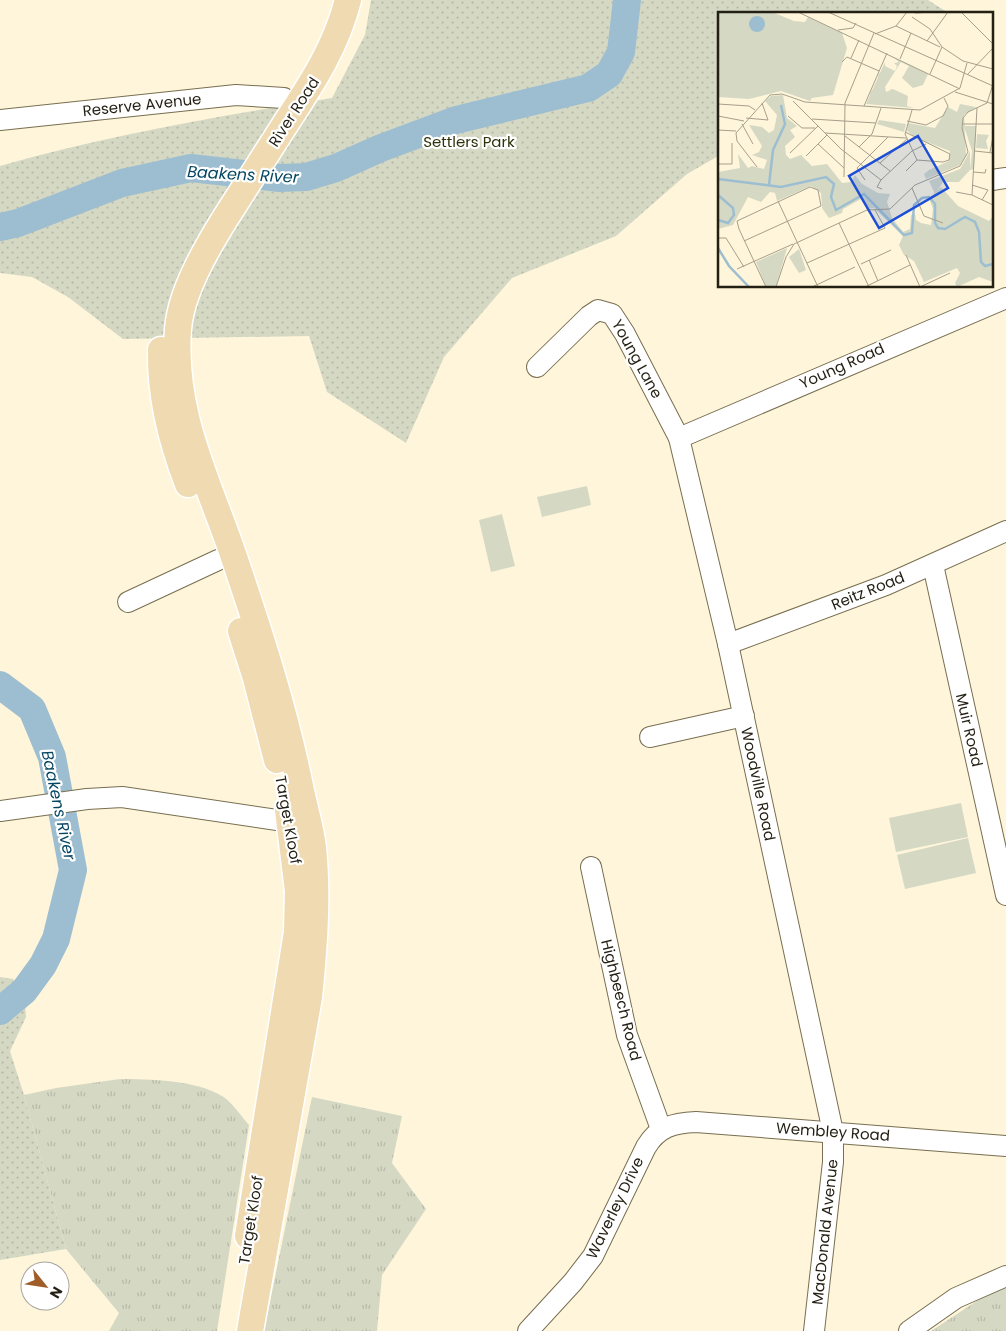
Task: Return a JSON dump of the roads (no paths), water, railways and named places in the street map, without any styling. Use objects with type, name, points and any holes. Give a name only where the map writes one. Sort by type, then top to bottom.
[{"type":"main road","name":"River Road","points":[[171,324],[215,235],[314,48],[332,0]]},
{"type":"main road","name":"River Road","points":[[286,104],[325,62],[342,22],[348,0]]},
{"type":"main road","name":"Target Kloof","points":[[171,324],[161,342],[162,386],[172,438],[218,560],[300,824],[313,848],[314,948],[309,997],[286,1070],[233,1331]]},
{"type":"main road","name":"Target Kloof","points":[[171,324],[180,387],[194,453],[229,543],[273,672],[294,753],[300,824]]},
{"type":"main road","name":"Target Kloof","points":[[250,1331],[286,1070]]},
{"type":"street","name":"Reserve Avenue","points":[[0,120],[236,95],[286,104]]},
{"type":"street","name":"Young Road","points":[[679,438],[1006,298]]},
{"type":"street","name":"Young Lane","points":[[537,367],[589,316],[598,310],[612,314],[625,334],[679,438]]},
{"type":"street","name":"Woodville Road","points":[[679,438],[744,716],[832,1132]]},
{"type":"street","name":"Reitz Road","points":[[728,644],[886,585],[1006,531]]},
{"type":"street","points":[[128,602],[218,560]]},
{"type":"street","name":"Muir Road","points":[[933,565],[1006,895]]},
{"type":"street","points":[[650,737],[744,716]]},
{"type":"street","points":[[0,811],[87,799],[122,797],[300,824]]},
{"type":"street","name":"Highbeech Road","points":[[591,868],[627,1035],[661,1129]]},
{"type":"street","name":"Wembley Road","points":[[661,1129],[677,1123],[696,1122],[1006,1146]]},
{"type":"street","name":"Waverley Drive","points":[[528,1331],[573,1282],[593,1256],[646,1147],[661,1129]]},
{"type":"street","name":"MacDonald Avenue","points":[[814,1331],[833,1162],[832,1132]]},
{"type":"street","points":[[909,1331],[956,1298],[1006,1276]]},
{"type":"waterway","name":"Baakens River","points":[[0,227],[18,223],[122,183],[191,168],[280,178],[306,177],[336,168],[381,148],[456,120],[588,88],[609,74],[621,52],[627,0]]},
{"type":"waterway","name":"Baakens River","points":[[0,685],[32,709],[52,757],[73,870],[56,939],[43,965],[24,991],[0,1011]]},
{"type":"park label","name":"Settlers Park","points":[[469,142]]}]
